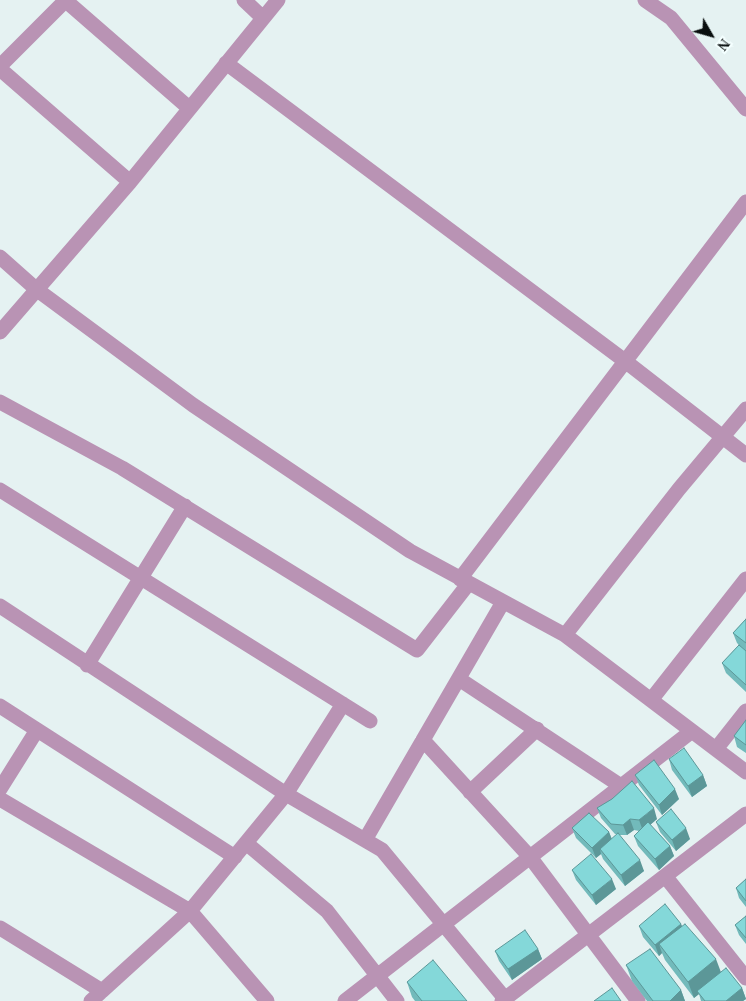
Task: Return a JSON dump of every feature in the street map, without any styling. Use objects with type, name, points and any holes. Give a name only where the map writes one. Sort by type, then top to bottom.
[{"type":"street","points":[[130,182],[0,67],[65,0],[190,108]]},
{"type":"street","points":[[244,0],[263,18]]},
{"type":"street","points":[[0,332],[130,182],[278,0]]},
{"type":"street","points":[[645,0],[671,18],[746,109]]},
{"type":"street","points":[[226,64],[625,361],[746,455]]},
{"type":"street","points":[[0,402],[122,468],[417,650],[625,361],[746,202]]},
{"type":"street","points":[[0,257],[36,289],[193,405],[410,551],[565,635],[746,772]]},
{"type":"street","points":[[565,635],[679,489],[746,409]]},
{"type":"street","points":[[0,490],[370,721]]},
{"type":"street","points":[[87,665],[185,506]]},
{"type":"street","points":[[651,700],[746,579]]},
{"type":"street","points":[[365,840],[503,602]]},
{"type":"street","points":[[0,606],[87,665],[286,794],[382,850],[505,1000],[665,876],[744,819]]},
{"type":"street","points":[[458,679],[622,786]]},
{"type":"street","points":[[0,928],[96,996],[190,911],[286,794],[343,704]]},
{"type":"street","points":[[0,706],[235,857]]},
{"type":"street","points":[[716,749],[746,710]]},
{"type":"street","points":[[470,792],[537,729]]},
{"type":"street","points":[[0,788],[37,730]]},
{"type":"street","points":[[345,1001],[376,975],[692,732]]},
{"type":"street","points":[[423,740],[530,857],[638,1001]]},
{"type":"street","points":[[0,799],[190,911],[266,1001]]},
{"type":"street","points":[[246,843],[327,911],[397,1001]]},
{"type":"street","points":[[665,876],[746,978]]},
{"type":"building","points":[[746,619],[746,643],[733,633]]},
{"type":"building","points":[[739,645],[746,651],[746,685],[722,663]]},
{"type":"building","points":[[746,720],[746,745],[734,736]]},
{"type":"building","points":[[684,748],[703,775],[688,786],[669,759]]},
{"type":"building","points":[[654,760],[675,789],[659,805],[635,775]]},
{"type":"building","points":[[632,781],[654,808],[639,820],[630,819],[623,825],[611,824],[597,808],[612,799]]},
{"type":"building","points":[[671,809],[686,828],[672,840],[656,822]]},
{"type":"building","points":[[589,813],[609,832],[592,848],[572,828]]},
{"type":"building","points":[[648,822],[670,846],[655,859],[634,836]]},
{"type":"building","points":[[618,833],[640,860],[621,875],[600,849]]},
{"type":"building","points":[[591,854],[612,879],[592,895],[572,870]]},
{"type":"building","points":[[746,879],[746,901],[736,888]]},
{"type":"building","points":[[665,904],[681,924],[655,945],[639,926]]},
{"type":"building","points":[[746,916],[746,938],[735,925]]},
{"type":"building","points":[[685,924],[716,959],[688,982],[659,944]]},
{"type":"building","points":[[525,930],[538,949],[508,969],[495,951]]},
{"type":"building","points":[[650,949],[681,990],[670,1001],[653,1001],[626,965]]},
{"type":"building","points":[[433,960],[467,1001],[422,1001],[407,982]]},
{"type":"building","points":[[726,968],[742,988],[726,1001],[705,1001],[697,991]]},
{"type":"building","points":[[612,988],[621,1001],[594,1001]]}]
